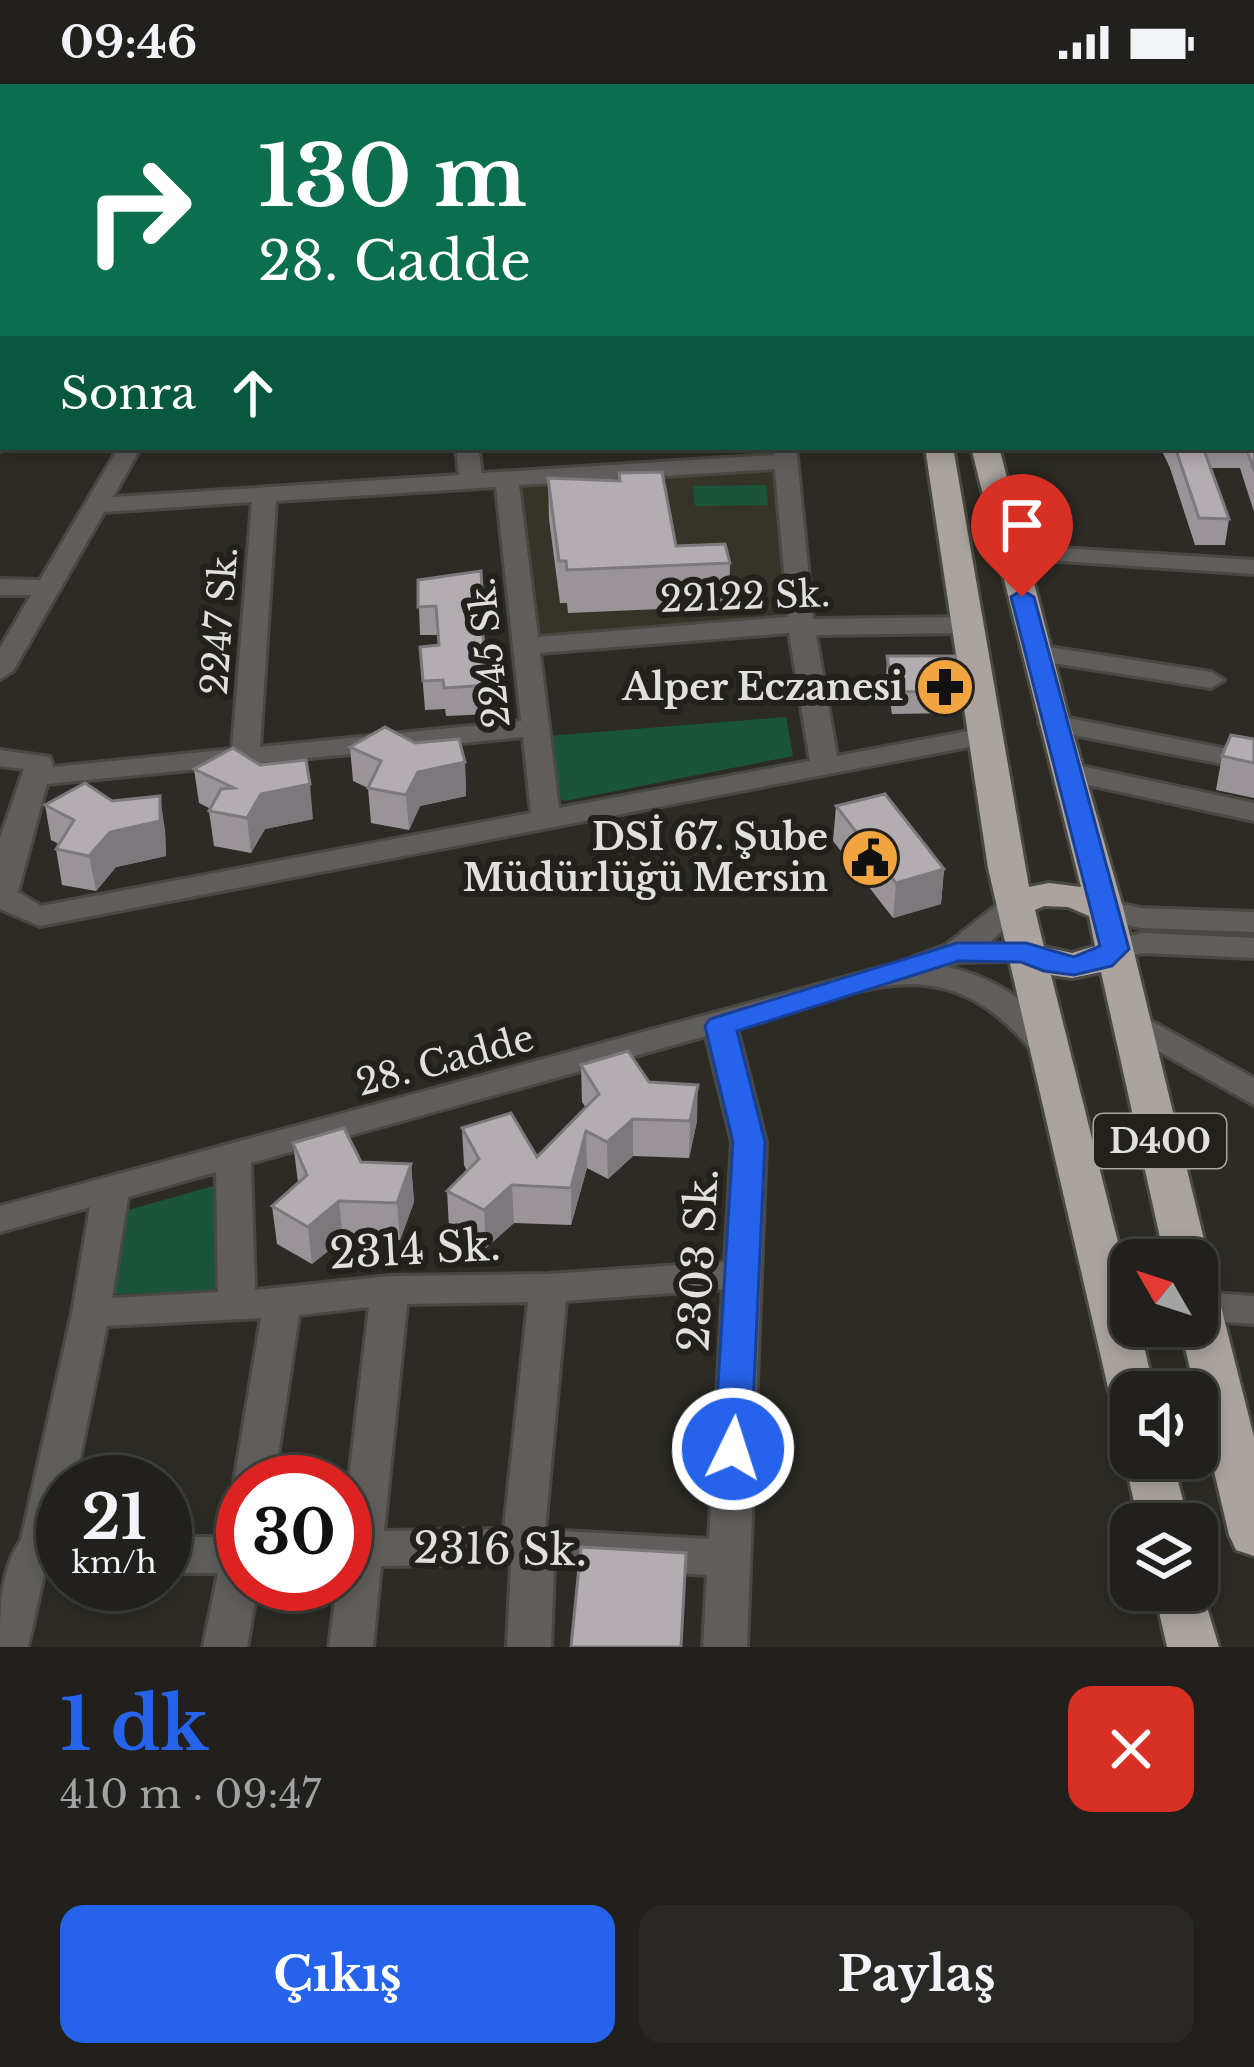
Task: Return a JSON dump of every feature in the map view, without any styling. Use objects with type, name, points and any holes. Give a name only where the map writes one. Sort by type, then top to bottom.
[{"type":"highway","name":"D400","points":[[939,450],[1015,906],[1127,1371]]},
{"type":"highway","name":"D400","points":[[986,450],[1053,723],[1106,911],[1182,1239]]},
{"type":"highway","points":[[1015,906],[1026,898],[1055,894],[1086,899],[1106,911]]},
{"type":"highway","points":[[1026,952],[1044,962],[1074,966],[1102,960],[1115,949]]},
{"type":"highway","points":[[1207,1347],[1254,1535]]},
{"type":"highway","points":[[1185,1611],[1193,1647]]},
{"type":"street","points":[[0,671],[128,450]]},
{"type":"street","points":[[467,450],[472,481]]},
{"type":"street","points":[[96,505],[507,479],[786,454],[801,624],[824,763]]},
{"type":"street","name":"2245 Sk.","points":[[507,479],[546,818]]},
{"type":"street","name":"2247 Sk.","points":[[245,757],[265,492]]},
{"type":"street","points":[[1011,552],[1254,568]]},
{"type":"street","points":[[0,587],[48,589]]},
{"type":"street","name":"22122 Sk.","points":[[524,646],[801,624],[823,629],[968,625]]},
{"type":"street","points":[[1036,653],[1211,680]]},
{"type":"street","points":[[1053,723],[1254,761]]},
{"type":"street","points":[[36,777],[533,728]]},
{"type":"street","points":[[0,758],[40,763],[17,828],[2,894],[17,909],[40,916],[984,736]]},
{"type":"street","points":[[1067,772],[1254,812]]},
{"type":"street","name":"28. Cadde","points":[[0,1219],[720,1026],[909,970],[957,952],[1015,906]]},
{"type":"street","points":[[1106,911],[1141,919],[1254,922]]},
{"type":"street","points":[[1115,949],[1143,943],[1254,948]]},
{"type":"street","name":"28. Cadde","points":[[957,952],[1026,952]]},
{"type":"street","name":"28. Cadde","points":[[909,970],[968,980],[1012,1003],[1049,1049]]},
{"type":"street","points":[[1133,1022],[1254,1093]]},
{"type":"street","name":"2303 Sk.","points":[[720,1026],[749,1142],[724,1647]]},
{"type":"street","points":[[233,1158],[236,1304]]},
{"type":"street","points":[[6,1647],[30,1562],[40,1547],[91,1313],[111,1189]]},
{"type":"street","name":"2314 Sk.","points":[[91,1313],[282,1303],[390,1290],[548,1288],[744,1274]]},
{"type":"street","points":[[529,1647],[535,1570],[523,1546],[548,1288]]},
{"type":"street","points":[[366,1455],[390,1290]]},
{"type":"street","points":[[258,1455],[282,1303]]},
{"type":"street","points":[[1218,1307],[1254,1310]]},
{"type":"street","name":"2316 Sk.","points":[[372,1548],[523,1546],[727,1558]]},
{"type":"street","points":[[225,1647],[232,1611]]},
{"type":"street","points":[[351,1611],[351,1647]]},
{"type":"shaded area","points":[[764,468],[777,475],[789,617],[548,640],[533,635],[516,488],[527,482]]},
{"type":"green space","points":[[766,485],[768,505],[695,506],[693,486]]},
{"type":"green space","points":[[786,717],[793,756],[565,801],[555,796],[548,736]]},
{"type":"green space","points":[[217,1185],[218,1286],[209,1292],[116,1294],[110,1283],[121,1212]]},
{"type":"building","points":[[1176,450],[1204,450],[1229,519],[1199,518]]},
{"type":"building","points":[[662,472],[676,546],[725,544],[730,563],[567,570],[566,561],[559,561],[548,478],[620,481],[619,473]]},
{"type":"building","points":[[481,571],[483,608],[479,609],[490,685],[444,688],[443,680],[423,681],[420,647],[439,645],[436,606],[418,607],[418,580]]},
{"type":"building","points":[[887,656],[955,656],[960,691],[893,692]]},
{"type":"building","points":[[385,727],[415,743],[459,739],[465,762],[418,772],[406,795],[368,788],[381,761],[350,747]]},
{"type":"building","points":[[1231,735],[1254,739],[1254,763],[1222,756]]},
{"type":"building","points":[[233,748],[260,765],[306,760],[310,784],[261,794],[247,818],[209,811],[221,789],[234,788],[194,769]]},
{"type":"building","points":[[85,783],[112,801],[160,796],[160,821],[110,832],[89,856],[56,849],[74,820],[45,805]]},
{"type":"building","points":[[885,794],[944,869],[896,883],[836,806]]},
{"type":"building","points":[[628,1051],[649,1082],[698,1085],[690,1121],[633,1119],[607,1142],[586,1131],[571,1188],[512,1185],[484,1210],[447,1191],[479,1159],[462,1128],[511,1113],[537,1157],[599,1094],[581,1065]]},
{"type":"building","points":[[344,1128],[361,1162],[411,1164],[397,1203],[339,1201],[308,1227],[272,1206],[307,1175],[293,1143]]},
{"type":"building","points":[[581,1547],[686,1553],[681,1647],[571,1647]]},
{"type":"place","name":"Alper Eczanesi","points":[[945,687]]},
{"type":"place","name":"DSİ 67. Şube Müdürlüğü Mersin","points":[[870,858]]},
{"type":"route","points":[[733,1449],[749,1142],[720,1026],[957,952],[1026,952],[1044,962],[1074,966],[1102,960],[1115,949],[1022,597]]}]
